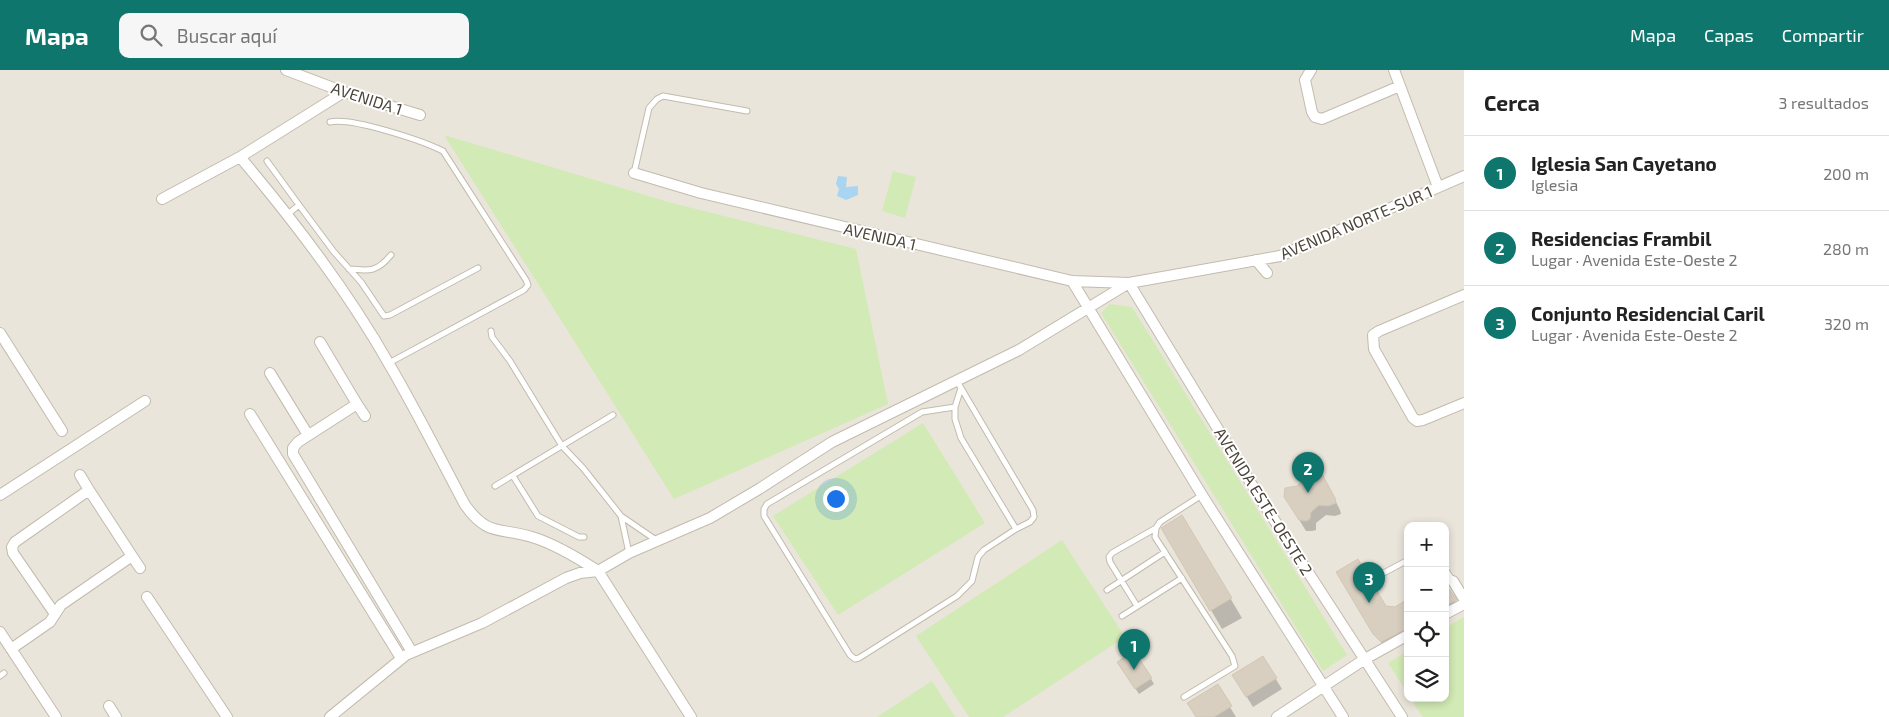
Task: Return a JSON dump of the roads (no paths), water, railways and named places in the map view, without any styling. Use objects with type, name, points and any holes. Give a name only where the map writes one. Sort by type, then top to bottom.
[{"type":"street","name":"AVENIDA 1","points":[[286,70],[344,92],[420,116]]},
{"type":"street","points":[[1311,70],[1305,80],[1312,112],[1316,117],[1322,118],[1400,86]]},
{"type":"street","points":[[1394,70],[1438,187]]},
{"type":"street","points":[[162,199],[240,157],[344,92]]},
{"type":"street","points":[[240,157],[288,214],[346,296],[389,363],[465,505],[475,519],[486,527],[546,542],[582,560],[598,571],[691,717]]},
{"type":"street","name":"AVENIDA 1","points":[[634,174],[701,193],[1072,281],[1129,283]]},
{"type":"street","name":"AVENIDA NORTE-SUR 1","points":[[1129,283],[1280,256],[1464,176]]},
{"type":"street","points":[[1256,260],[1267,273]]},
{"type":"street","points":[[1072,281],[1202,495],[1343,717]]},
{"type":"street","points":[[330,717],[401,658],[412,652],[482,624],[566,578],[580,573],[598,571],[629,553],[727,508],[832,442],[959,384],[1090,308],[1129,283]]},
{"type":"street","name":"AVENIDA ESTE-OESTE 2","points":[[1129,283],[1260,498],[1402,717]]},
{"type":"street","points":[[1464,295],[1379,331],[1373,335],[1372,342],[1374,349],[1413,418],[1417,421],[1424,420],[1464,403]]},
{"type":"street","points":[[0,333],[62,431]]},
{"type":"street","points":[[320,342],[365,416]]},
{"type":"street","points":[[270,373],[308,435]]},
{"type":"street","points":[[0,496],[145,402]]},
{"type":"street","points":[[358,404],[298,442],[293,448],[293,454],[412,652]]},
{"type":"street","points":[[250,414],[401,658]]},
{"type":"street","points":[[80,475],[140,568]]},
{"type":"street","points":[[56,614],[13,553],[12,547],[15,542],[89,490]]},
{"type":"street","points":[[11,649],[50,622],[61,605],[132,556]]},
{"type":"street","points":[[1453,581],[1464,598]]},
{"type":"street","points":[[147,597],[227,717]]},
{"type":"street","points":[[1449,612],[1464,604]]},
{"type":"street","points":[[0,632],[56,717]]},
{"type":"street","points":[[1277,717],[1365,659],[1404,637]]},
{"type":"street","points":[[109,706],[116,717]]},
{"type":"lane","points":[[634,174],[649,108],[657,99],[663,96],[747,111]]},
{"type":"lane","points":[[330,122],[351,123],[385,131],[443,151],[528,285],[524,290],[389,363]]},
{"type":"lane","points":[[267,161],[334,252],[361,282],[384,316],[390,315],[478,268]]},
{"type":"lane","points":[[288,214],[299,205]]},
{"type":"lane","points":[[349,269],[366,271],[375,269],[384,264],[391,255]]},
{"type":"lane","points":[[491,331],[492,337],[510,361],[562,446],[584,468],[621,516],[657,541]]},
{"type":"lane","points":[[959,384],[955,419],[961,438],[1016,529]]},
{"type":"lane","points":[[955,407],[922,412],[767,504],[764,509],[764,516],[850,655],[855,659],[957,596],[972,581],[978,557],[984,550],[1030,522],[1034,517],[1033,510],[959,384]]},
{"type":"lane","points":[[495,486],[613,415]]},
{"type":"lane","points":[[513,476],[538,516],[578,537],[584,537]]},
{"type":"lane","points":[[1137,606],[1110,562],[1109,557],[1112,553],[1156,528],[1160,522],[1202,495]]},
{"type":"lane","points":[[621,516],[629,553]]},
{"type":"lane","points":[[1156,528],[1155,537],[1235,662],[1235,666],[1228,672],[1184,697]]},
{"type":"lane","points":[[1107,590],[1165,552]]},
{"type":"lane","points":[[1378,576],[1404,562]]},
{"type":"lane","points":[[1449,575],[1453,581]]},
{"type":"lane","points":[[1122,616],[1182,578]]},
{"type":"water","points":[[838,176],[847,177],[846,187],[858,186],[858,195],[846,200],[837,196],[839,189],[836,184]]},
{"type":"place","name":"Residencias Frambil","points":[[1308,493]]},
{"type":"place","name":"Conjunto Residencial Caril","points":[[1369,603]]},
{"type":"place","name":"Iglesia San Cayetano","points":[[1134,670]]}]
